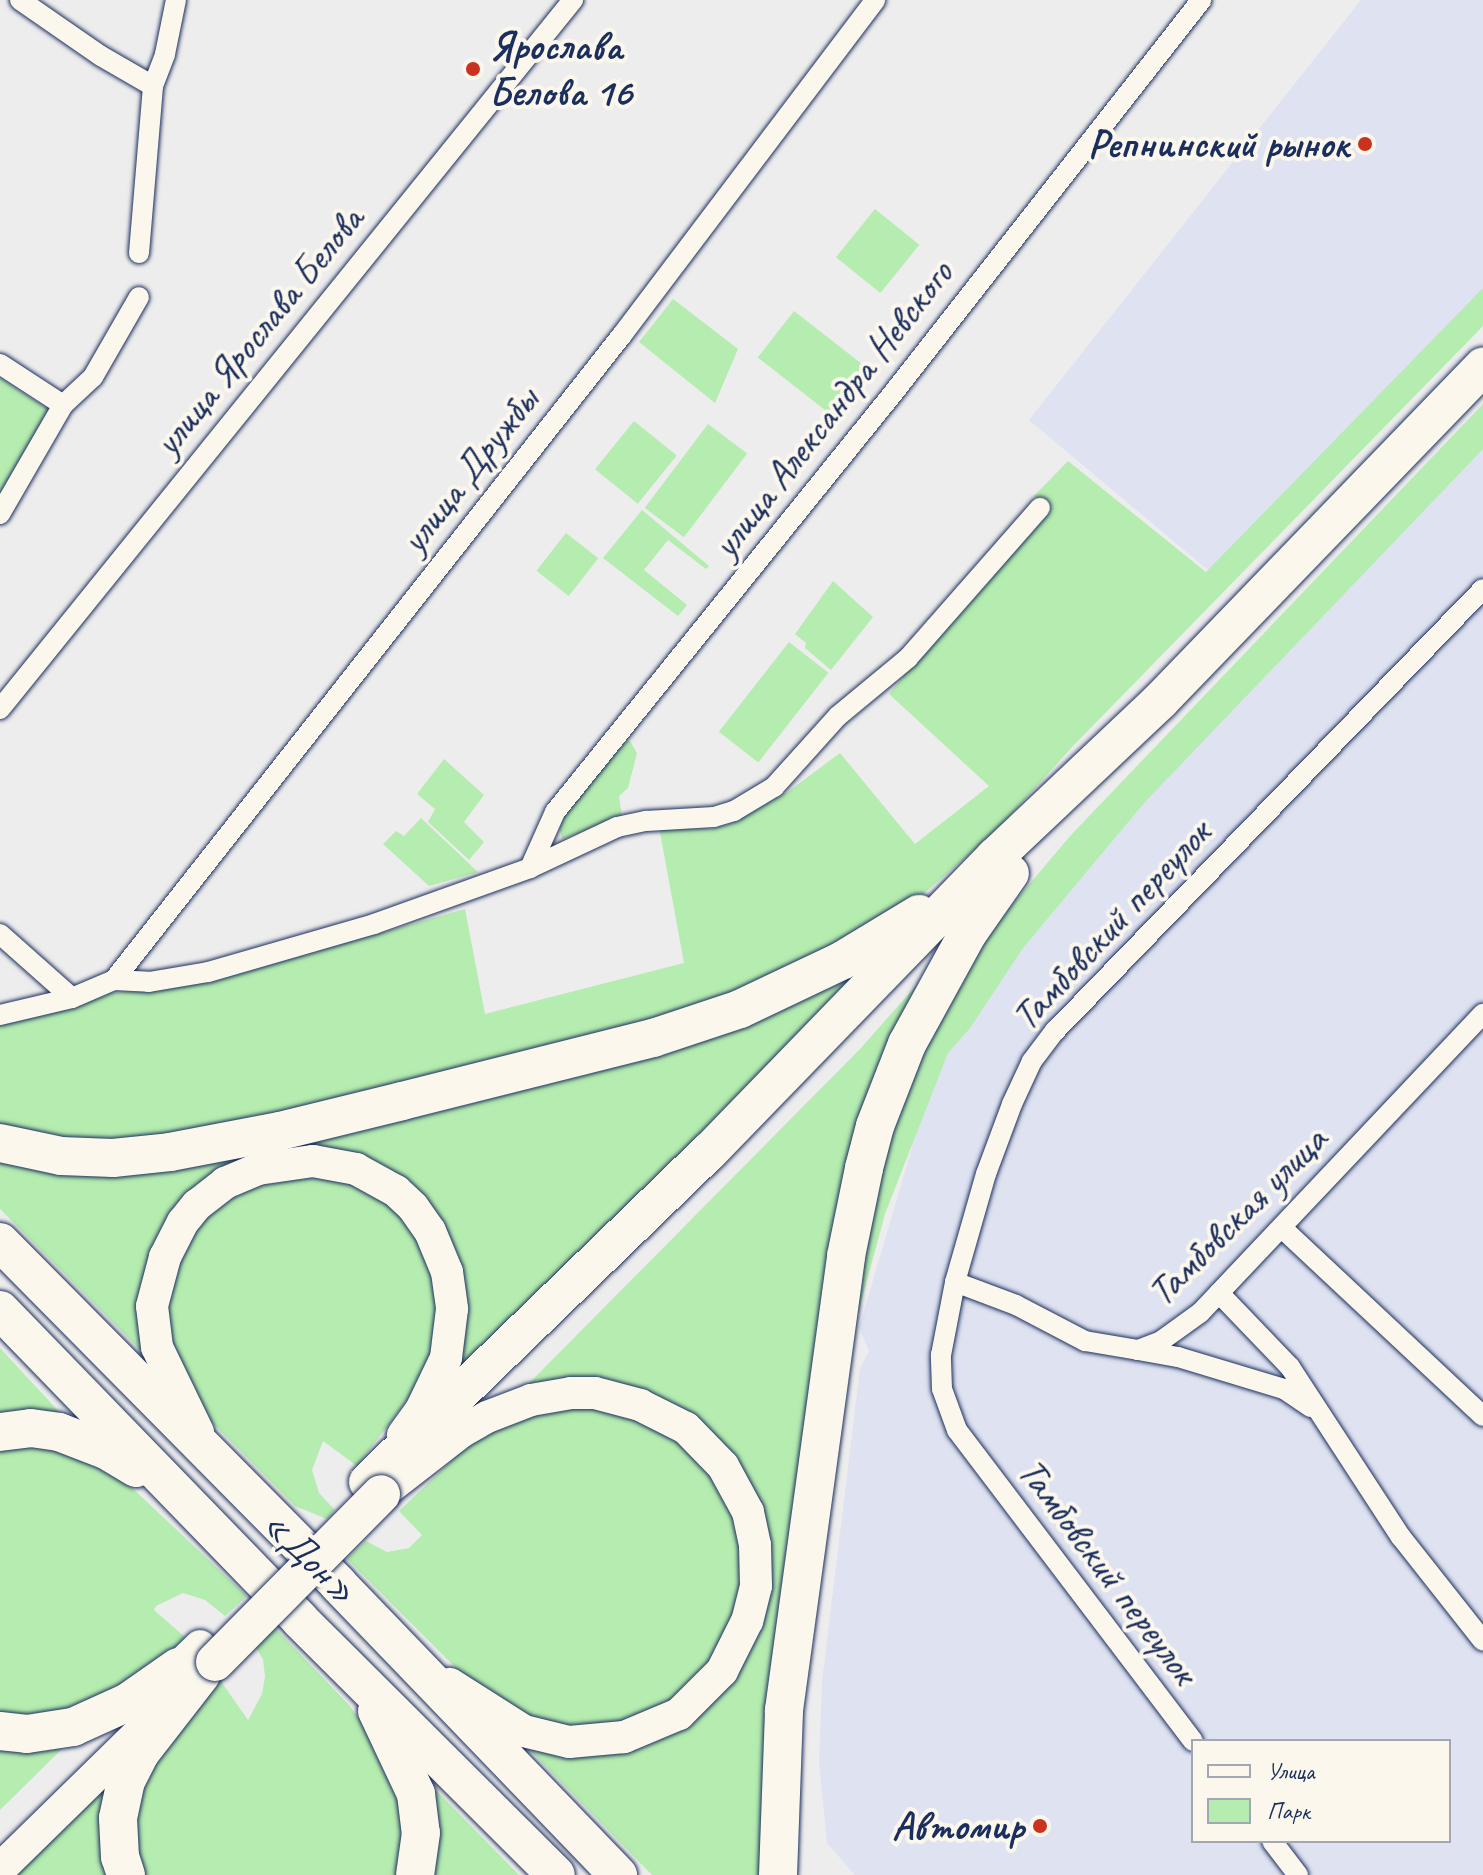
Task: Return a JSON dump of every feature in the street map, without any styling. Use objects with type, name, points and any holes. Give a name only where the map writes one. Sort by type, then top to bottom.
[{"type":"highway","points":[[126,1875],[120,1857],[118,1818],[126,1781],[198,1662],[709,1152],[1003,865],[1483,366]]},
{"type":"highway","points":[[0,1143],[61,1156],[113,1158],[199,1148],[653,1038],[740,1009],[843,960],[1003,865]]},
{"type":"highway","points":[[778,1875],[784,1710],[846,1256],[864,1168],[875,1126],[907,1044],[1003,865]]},
{"type":"highway","name":"«Дон»","points":[[0,1242],[618,1875]]},
{"type":"highway","name":"«Дон»","points":[[0,1310],[363,1684],[556,1875]]},
{"type":"highway","points":[[0,1432],[31,1428],[59,1432],[106,1450],[181,1499]]},
{"type":"highway","points":[[0,1731],[27,1734],[73,1727],[128,1702],[198,1662]]},
{"type":"highway","points":[[363,1684],[416,1794],[421,1833],[415,1875]]},
{"type":"main road","points":[[218,1465],[181,1401],[157,1347],[152,1306],[165,1257],[183,1222],[197,1205],[225,1183],[276,1164],[334,1163],[377,1179],[413,1207],[438,1245],[450,1288],[449,1342],[441,1370],[374,1488]]},
{"type":"main road","points":[[374,1488],[487,1417],[531,1400],[595,1393],[617,1397],[671,1418],[700,1440],[723,1466],[741,1498],[755,1545],[753,1600],[741,1638],[722,1671],[679,1714],[632,1735],[569,1742],[524,1731],[488,1711],[396,1646]]},
{"type":"main road","points":[[0,1839],[198,1662]]},
{"type":"main road","points":[[0,1869],[108,1760],[198,1662]]},
{"type":"street","points":[[20,0],[110,62],[153,86]]},
{"type":"street","points":[[139,253],[153,86],[165,54],[176,0]]},
{"type":"street","name":"улица Ярослава Белова","points":[[0,709],[573,0]]},
{"type":"street","name":"улица Дружбы","points":[[114,980],[622,335],[875,0]]},
{"type":"street","name":"улица Александра Невского","points":[[530,868],[555,812],[894,392],[1201,0]]},
{"type":"street","points":[[0,514],[63,405],[93,377],[139,297]]},
{"type":"street","points":[[0,364],[63,405]]},
{"type":"street","points":[[0,1015],[72,998],[114,980],[149,982],[173,979],[263,957],[374,924],[530,868],[617,827],[646,821],[714,817],[734,811],[774,787],[838,716],[925,641],[1040,508]]},
{"type":"street","name":"Тамбовский переулок","points":[[1191,1739],[957,1430],[942,1389],[941,1355],[955,1282],[986,1174],[1032,1061],[1066,1019],[1483,589]]},
{"type":"street","points":[[0,934],[72,998]]},
{"type":"street","name":"Тамбовская улица","points":[[955,1282],[1016,1305],[1085,1341],[1138,1350],[1161,1341],[1200,1313],[1483,1014]]},
{"type":"street","points":[[1282,1228],[1483,1416]]},
{"type":"street","points":[[1219,1293],[1290,1367],[1401,1537],[1483,1641]]},
{"type":"street","points":[[1138,1350],[1178,1357],[1284,1389],[1318,1413]]},
{"type":"street","points":[[1274,1843],[1298,1875]]},
{"type":"shaded area","name":"Репнинский рынок","points":[[1361,0],[1483,0],[1483,289],[1209,571],[1029,420]]},
{"type":"shaded area","points":[[1483,408],[1483,1875],[855,1875],[827,1843],[819,1763],[822,1682],[860,1368],[869,1351],[859,1328],[942,1045],[990,941]]},
{"type":"green space","points":[[875,209],[919,245],[880,293],[836,257]]},
{"type":"green space","points":[[1483,288],[1483,326],[1073,746],[996,831],[907,908],[888,945],[467,1374],[425,1376],[357,1466],[323,1441],[312,1470],[319,1493],[335,1510],[327,1519],[295,1506],[0,1209],[0,1024],[95,994],[156,990],[230,976],[465,909],[485,1014],[684,963],[659,827],[711,829],[733,823],[789,791],[840,753],[915,844],[989,786],[889,694],[955,614],[1050,510],[1034,496],[1068,461],[1206,572]]},
{"type":"green space","points":[[673,299],[738,349],[715,403],[639,342]]},
{"type":"green space","points":[[794,311],[873,373],[836,419],[758,357]]},
{"type":"green space","points":[[0,378],[54,413],[0,504]]},
{"type":"green space","points":[[1483,404],[1483,449],[1144,803],[1023,948],[970,1028],[948,1053],[885,1214],[855,1325],[854,1273],[892,1111],[977,946],[1071,835]]},
{"type":"green space","points":[[634,421],[677,456],[638,504],[595,469]]},
{"type":"green space","points":[[708,424],[747,453],[684,537],[645,508]]},
{"type":"green space","points":[[642,510],[709,566],[706,569],[668,540],[644,570],[687,605],[678,616],[603,558]]},
{"type":"green space","points":[[566,533],[598,558],[569,596],[536,571]]},
{"type":"green space","points":[[833,581],[873,617],[831,670],[805,648],[806,643],[795,634]]},
{"type":"green space","points":[[789,642],[828,673],[758,763],[719,732]]},
{"type":"green space","points":[[617,740],[630,741],[637,753],[628,788],[619,796],[622,817],[562,839],[557,819]]},
{"type":"green space","points":[[444,759],[484,795],[464,822],[484,842],[469,860],[428,822],[435,809],[417,794]]},
{"type":"green space","points":[[421,818],[478,872],[429,886],[383,844],[396,831],[404,836]]},
{"type":"green space","points":[[922,979],[891,1058],[767,1875],[652,1875],[519,1739],[465,1677],[347,1559],[366,1541],[387,1552],[409,1548],[422,1535],[399,1511],[860,1049]]},
{"type":"green space","points":[[0,1348],[114,1471],[247,1596],[225,1616],[205,1600],[183,1593],[156,1606],[154,1610],[186,1638],[74,1737],[0,1810]]},
{"type":"green space","points":[[275,1628],[349,1705],[382,1749],[427,1781],[519,1875],[12,1875],[117,1770],[156,1760],[189,1714],[220,1680],[248,1720],[262,1694],[265,1677],[263,1659],[256,1648]]},
{"type":"place","name":"Ярослава Белова 16","points":[[473,69]]},
{"type":"place","name":"Репнинский рынок","points":[[1365,144]]},
{"type":"place","name":"Автомир","points":[[1040,1826]]}]
